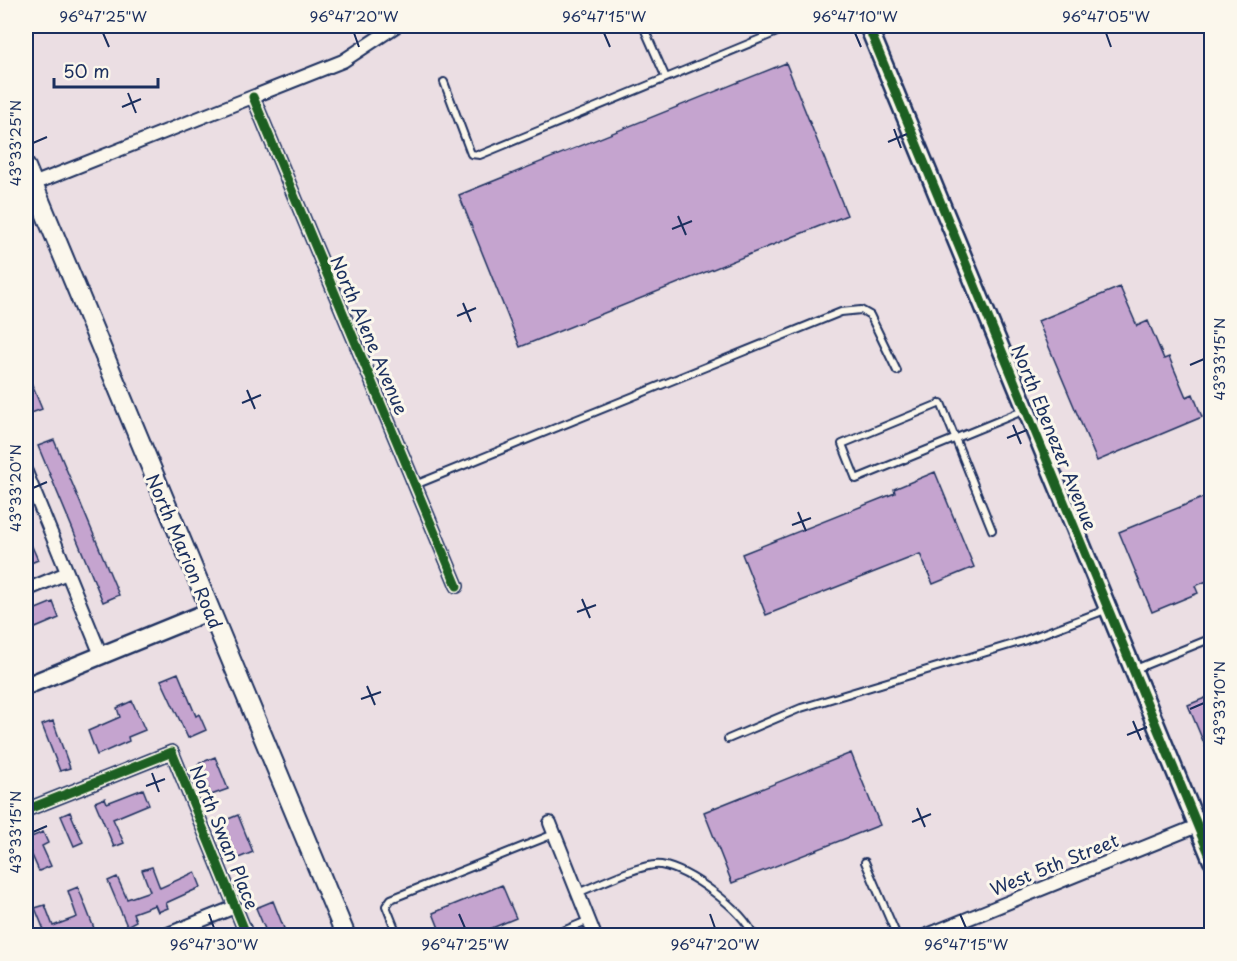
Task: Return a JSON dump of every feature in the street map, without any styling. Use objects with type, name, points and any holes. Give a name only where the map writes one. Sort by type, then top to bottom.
[{"type":"main road","name":"North Marion Road","points":[[26,167],[345,936]]},
{"type":"street","points":[[33,184],[344,61],[396,26]]},
{"type":"street","name":"North Ebenezer Avenue","points":[[869,30],[1107,609],[1204,823],[1212,861]]},
{"type":"street","name":"North Alene Avenue","points":[[253,97],[457,586]]},
{"type":"street","points":[[26,472],[101,655]]},
{"type":"street","points":[[26,590],[67,573]]},
{"type":"street","points":[[26,686],[210,611]]},
{"type":"street","name":"North Swan Place","points":[[26,810],[172,752],[247,936]]},
{"type":"street","name":"West 5th Street","points":[[926,936],[1204,823]]},
{"type":"street","points":[[553,828],[595,936]]},
{"type":"street","points":[[163,936],[235,907]]},
{"type":"lane","points":[[643,26],[666,78]]},
{"type":"lane","points":[[444,82],[471,154],[480,155],[782,30],[784,26]]},
{"type":"lane","points":[[869,30],[892,26]]},
{"type":"lane","points":[[415,485],[842,312],[861,310],[870,315],[897,371]]},
{"type":"lane","points":[[992,530],[955,439],[940,403],[842,444],[856,480],[955,439],[1026,410]]},
{"type":"lane","points":[[728,739],[801,708],[1023,641],[1107,609]]},
{"type":"lane","points":[[1133,670],[1212,638]]},
{"type":"lane","points":[[398,936],[386,906],[391,899],[553,828]]},
{"type":"lane","points":[[865,862],[897,936]]},
{"type":"lane","points":[[578,893],[636,870],[660,865],[690,878],[728,903],[754,936]]},
{"type":"lane","points":[[551,936],[589,921]]},
{"type":"building","points":[[786,63],[847,215],[520,347],[459,195]]},
{"type":"building","points":[[1120,287],[1137,326],[1148,321],[1164,359],[1169,357],[1186,397],[1193,394],[1202,417],[1097,461],[1038,321]]},
{"type":"building","points":[[26,370],[42,409],[26,415]]},
{"type":"building","points":[[54,440],[119,595],[103,602],[38,446]]},
{"type":"building","points":[[935,472],[974,567],[933,584],[920,554],[766,615],[742,554],[895,493],[894,489]]},
{"type":"building","points":[[1212,494],[1212,579],[1195,586],[1198,593],[1152,612],[1119,532]]},
{"type":"building","points":[[26,533],[38,560],[26,565]]},
{"type":"building","points":[[53,602],[59,618],[26,632],[26,613]]},
{"type":"building","points":[[178,673],[196,716],[199,714],[206,730],[188,738],[161,680]]},
{"type":"building","points":[[1212,695],[1212,760],[1211,760],[1188,705]]},
{"type":"building","points":[[132,701],[145,730],[128,737],[129,741],[97,755],[88,731],[120,717],[117,708]]},
{"type":"building","points":[[53,721],[70,768],[60,771],[42,725]]},
{"type":"building","points":[[851,753],[880,825],[732,883],[704,812]]},
{"type":"building","points":[[215,757],[228,789],[211,795],[198,764]]},
{"type":"building","points":[[143,789],[149,804],[113,819],[124,843],[114,847],[95,802],[105,798],[107,803]]},
{"type":"building","points":[[70,812],[83,842],[74,846],[61,816]]},
{"type":"building","points":[[238,815],[253,852],[236,859],[221,822]]},
{"type":"building","points":[[43,832],[48,843],[42,846],[51,866],[39,871],[27,844],[31,842],[29,838]]},
{"type":"building","points":[[152,867],[160,888],[195,872],[201,887],[166,903],[168,908],[158,912],[155,905],[133,913],[136,921],[127,926],[108,881],[117,877],[127,899],[150,891],[142,870]]},
{"type":"building","points":[[502,885],[516,918],[473,936],[442,936],[433,913]]},
{"type":"building","points":[[78,887],[97,936],[32,936],[44,930],[35,908],[45,905],[53,926],[77,917],[68,891]]},
{"type":"building","points":[[273,901],[287,936],[268,936],[256,908]]},
{"type":"cycle path","points":[[868,26],[1212,861]]},
{"type":"cycle path","points":[[253,97],[457,586]]},
{"type":"cycle path","points":[[26,810],[172,752],[247,936]]}]
